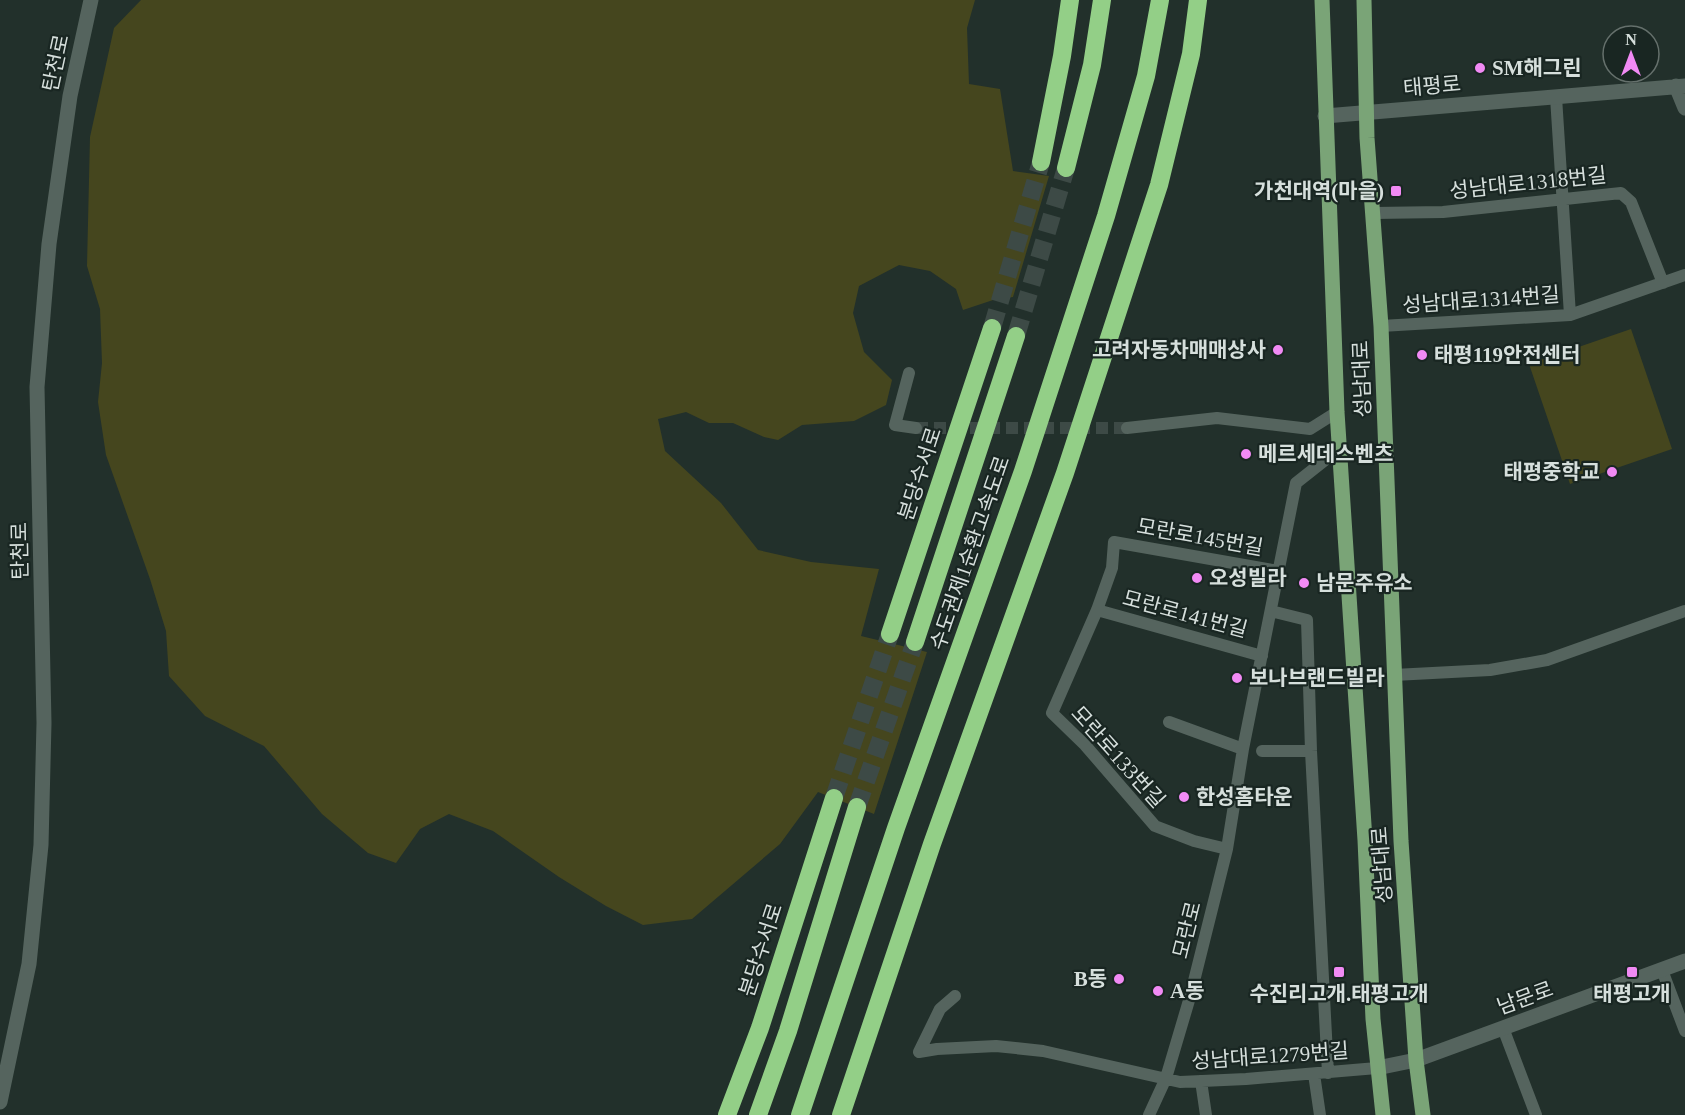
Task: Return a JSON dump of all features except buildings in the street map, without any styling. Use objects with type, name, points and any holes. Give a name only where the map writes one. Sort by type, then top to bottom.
[{"type":"highway","points":[[1041,162],[1062,56],[1070,0]]},
{"type":"highway","points":[[1066,168],[1092,65],[1102,0]]},
{"type":"highway","name":"수도권제1순환고속도로","points":[[800,1115],[896,828],[1023,471],[1106,216],[1146,76],[1160,0]]},
{"type":"highway","points":[[842,1115],[932,844],[1065,473],[1159,185],[1191,54],[1198,0]]},
{"type":"highway","name":"분당수서로","points":[[890,634],[992,328]]},
{"type":"highway","points":[[915,642],[1016,336]]},
{"type":"highway","name":"분당수서로","points":[[727,1115],[760,1028],[834,798]]},
{"type":"highway","points":[[758,1115],[788,1031],[857,807]]},
{"type":"main road","name":"탄천로","points":[[0,1102],[29,964],[41,845],[44,723],[38,387],[49,244],[70,96],[91,0]]},
{"type":"main road","name":"성남대로","points":[[1322,0],[1339,449],[1365,840],[1373,1019],[1383,1115]]},
{"type":"main road","name":"성남대로","points":[[1364,0],[1366,113],[1382,326],[1401,842],[1416,1060],[1423,1115]]},
{"type":"main road","name":"태평로","points":[[1325,116],[1681,86]]},
{"type":"main road","points":[[1681,86],[1685,108]]},
{"type":"main road","name":"남문로","points":[[1377,1068],[1416,1060],[1685,961]]},
{"type":"street","points":[[1556,97],[1570,315]]},
{"type":"street","name":"성남대로1318번길","points":[[1374,213],[1443,212],[1621,193],[1631,202],[1663,283]]},
{"type":"street","name":"성남대로1314번길","points":[[1382,326],[1570,315],[1685,275]]},
{"type":"street","points":[[909,373],[895,425],[916,428]]},
{"type":"street","points":[[1127,428],[1217,418],[1310,429],[1337,412]]},
{"type":"street","name":"모란로","points":[[1149,1115],[1166,1078],[1190,997],[1227,849],[1243,749],[1296,483],[1339,449]]},
{"type":"street","name":"모란로145번길","points":[[1114,542],[1278,571]]},
{"type":"street","name":"모란로133번길","points":[[1114,542],[1112,568],[1097,610],[1052,713],[1085,745],[1155,826],[1194,842],[1227,849]]},
{"type":"street","name":"모란로141번길","points":[[1097,610],[1262,656]]},
{"type":"street","points":[[1271,611],[1308,620],[1311,751],[1328,1072]]},
{"type":"street","points":[[1394,675],[1522,666],[1547,660],[1685,611]]},
{"type":"street","points":[[1169,722],[1243,749]]},
{"type":"street","points":[[1262,751],[1311,751]]},
{"type":"street","points":[[1662,970],[1685,1031]]},
{"type":"street","name":"성남대로1279번길","points":[[955,996],[940,1009],[919,1052],[937,1049],[1005,1047],[1044,1051],[1180,1082],[1377,1068]]},
{"type":"street","points":[[1503,1028],[1536,1115]]},
{"type":"street","points":[[1314,1074],[1320,1115]]},
{"type":"street","points":[[1201,1081],[1206,1115]]},
{"type":"shaded area","points":[[141,0],[975,0],[967,28],[969,84],[1000,89],[1013,171],[1049,176],[1013,297],[993,300],[963,310],[956,289],[930,271],[899,265],[859,286],[853,313],[864,352],[892,380],[886,405],[854,421],[802,425],[778,440],[764,437],[733,423],[709,423],[686,412],[658,419],[665,451],[721,503],[758,550],[811,562],[879,569],[861,636],[927,652],[874,814],[818,792],[780,844],[692,919],[643,925],[606,906],[559,877],[493,831],[449,814],[420,829],[396,863],[368,853],[322,814],[264,746],[205,716],[169,676],[166,631],[106,455],[98,402],[102,363],[100,309],[87,266],[90,137],[114,28]]},
{"type":"shaded area","points":[[1631,329],[1672,449],[1570,484],[1529,364]]},
{"type":"tunnel","points":[[992,328],[1041,162]]},
{"type":"tunnel","points":[[1016,336],[1066,168]]},
{"type":"tunnel","points":[[916,428],[1127,428]]},
{"type":"tunnel","points":[[834,798],[890,634]]},
{"type":"tunnel","points":[[857,807],[915,642]]},
{"type":"place","name":"SM해그린","points":[[1480,68]]},
{"type":"place","name":"가천대역(마을)","points":[[1396,191]]},
{"type":"place","name":"고려자동차매매상사","points":[[1278,350]]},
{"type":"place","name":"태평119안전센터","points":[[1422,355]]},
{"type":"place","name":"메르세데스벤츠","points":[[1246,454]]},
{"type":"place","name":"태평중학교","points":[[1612,472]]},
{"type":"place","name":"오성빌라","points":[[1197,578]]},
{"type":"place","name":"남문주유소","points":[[1304,583]]},
{"type":"place","name":"보나브랜드빌라","points":[[1237,678]]},
{"type":"place","name":"한성홈타운","points":[[1184,797]]},
{"type":"place","name":"수진리고개.태평고개","points":[[1339,972]]},
{"type":"place","name":"태평고개","points":[[1632,972]]},
{"type":"place","name":"B동","points":[[1119,979]]},
{"type":"place","name":"A동","points":[[1158,991]]}]
